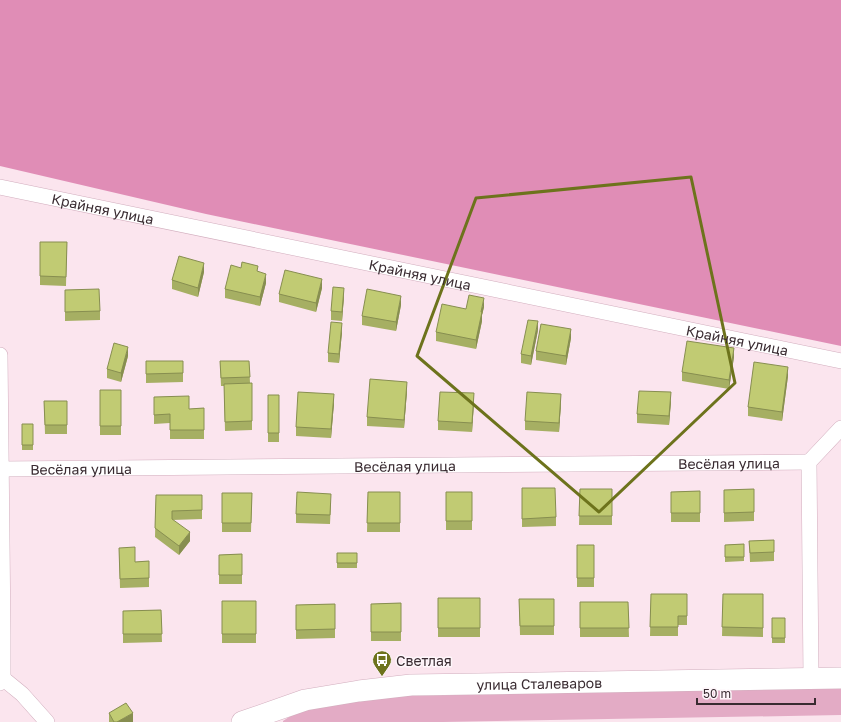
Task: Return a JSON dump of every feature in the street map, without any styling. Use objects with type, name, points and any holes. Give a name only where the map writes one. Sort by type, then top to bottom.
[{"type":"main road","name":"улица Сталеваров","points":[[250,720],[305,700],[359,691],[411,685],[841,678]]},
{"type":"street","name":"Крайняя улица","points":[[0,187],[841,361]]},
{"type":"street","points":[[0,355],[1,679],[22,694],[47,722]]},
{"type":"street","points":[[811,678],[809,462],[841,428]]},
{"type":"street","name":"Весёлая улица","points":[[1,469],[809,462]]},
{"type":"highlighted area","points":[[691,177],[735,383],[599,512],[417,356],[476,198]]},
{"type":"shaded area","points":[[0,0],[841,0],[841,346],[206,214],[0,166]]},
{"type":"shaded area","points":[[841,688],[841,715],[443,722],[283,722],[295,713],[349,701],[400,696]]},
{"type":"building","points":[[40,242],[67,242],[66,277],[40,276]]},
{"type":"building","points":[[179,256],[204,263],[198,288],[172,280]]},
{"type":"building","points":[[242,262],[258,266],[257,271],[266,274],[260,297],[225,289],[231,265],[241,268]]},
{"type":"building","points":[[285,270],[322,279],[316,303],[279,294]]},
{"type":"building","points":[[333,287],[344,288],[342,312],[331,311]]},
{"type":"building","points":[[99,289],[100,311],[65,312],[65,290]]},
{"type":"building","points":[[367,289],[401,296],[396,322],[362,316]]},
{"type":"building","points":[[469,295],[484,298],[476,340],[436,332],[442,304],[466,309]]},
{"type":"building","points":[[528,320],[538,321],[531,356],[521,354]]},
{"type":"building","points":[[331,322],[342,323],[339,354],[328,353]]},
{"type":"building","points":[[541,324],[571,329],[566,356],[536,351]]},
{"type":"building","points":[[687,341],[734,348],[729,380],[682,372]]},
{"type":"building","points":[[114,343],[128,347],[121,373],[107,369]]},
{"type":"building","points":[[146,361],[183,361],[183,373],[146,374]]},
{"type":"building","points":[[220,361],[249,361],[250,377],[221,378]]},
{"type":"building","points":[[754,362],[788,367],[782,412],[748,407]]},
{"type":"building","points":[[370,379],[407,382],[404,420],[367,417]]},
{"type":"building","points":[[252,383],[252,421],[225,422],[224,384]]},
{"type":"building","points":[[100,390],[121,390],[121,426],[100,426]]},
{"type":"building","points":[[639,391],[671,392],[669,416],[637,414]]},
{"type":"building","points":[[298,392],[334,394],[331,429],[296,427]]},
{"type":"building","points":[[440,392],[474,393],[472,423],[438,421]]},
{"type":"building","points":[[527,392],[561,394],[559,423],[525,421]]},
{"type":"building","points":[[268,395],[279,395],[279,433],[268,433]]},
{"type":"building","points":[[189,396],[189,409],[204,408],[204,430],[170,430],[170,414],[154,415],[154,397]]},
{"type":"building","points":[[44,401],[67,401],[67,425],[45,425]]},
{"type":"building","points":[[22,424],[33,424],[33,445],[22,445]]},
{"type":"building","points":[[522,488],[555,488],[556,517],[522,519]]},
{"type":"building","points":[[580,489],[612,489],[612,516],[579,516]]},
{"type":"building","points":[[754,489],[754,512],[724,513],[724,490]]},
{"type":"building","points":[[700,491],[700,513],[671,513],[671,492]]},
{"type":"building","points":[[297,492],[331,494],[330,515],[296,514]]},
{"type":"building","points":[[368,492],[400,492],[400,523],[367,523]]},
{"type":"building","points":[[446,492],[472,492],[472,521],[446,521]]},
{"type":"building","points":[[222,493],[252,493],[251,523],[222,523]]},
{"type":"building","points":[[156,495],[202,495],[202,510],[172,511],[172,519],[190,532],[179,546],[155,528]]},
{"type":"building","points":[[774,540],[774,552],[750,553],[749,541]]},
{"type":"building","points":[[744,544],[744,557],[725,557],[725,545]]},
{"type":"building","points":[[577,545],[594,545],[594,578],[577,578]]},
{"type":"building","points":[[135,547],[135,562],[149,561],[149,578],[120,579],[119,548]]},
{"type":"building","points":[[337,553],[357,553],[357,563],[337,563]]},
{"type":"building","points":[[242,554],[242,575],[219,575],[219,555]]},
{"type":"building","points":[[651,594],[687,594],[687,616],[678,616],[678,627],[650,627]]},
{"type":"building","points":[[723,594],[763,594],[763,628],[722,627]]},
{"type":"building","points":[[438,598],[480,598],[480,628],[438,628]]},
{"type":"building","points":[[519,599],[554,599],[554,626],[520,626]]},
{"type":"building","points":[[222,601],[256,601],[256,634],[222,634]]},
{"type":"building","points":[[580,602],[628,602],[629,628],[580,628]]},
{"type":"building","points":[[401,603],[401,632],[371,632],[371,604]]},
{"type":"building","points":[[335,604],[335,629],[296,630],[296,605]]},
{"type":"building","points":[[161,610],[162,634],[123,634],[123,611]]},
{"type":"building","points":[[772,618],[785,618],[785,638],[772,638]]},
{"type":"building","points":[[126,703],[133,713],[117,722],[114,722],[109,713]]},
{"type":"place","name":"Светлая","points":[[382,677]]}]
